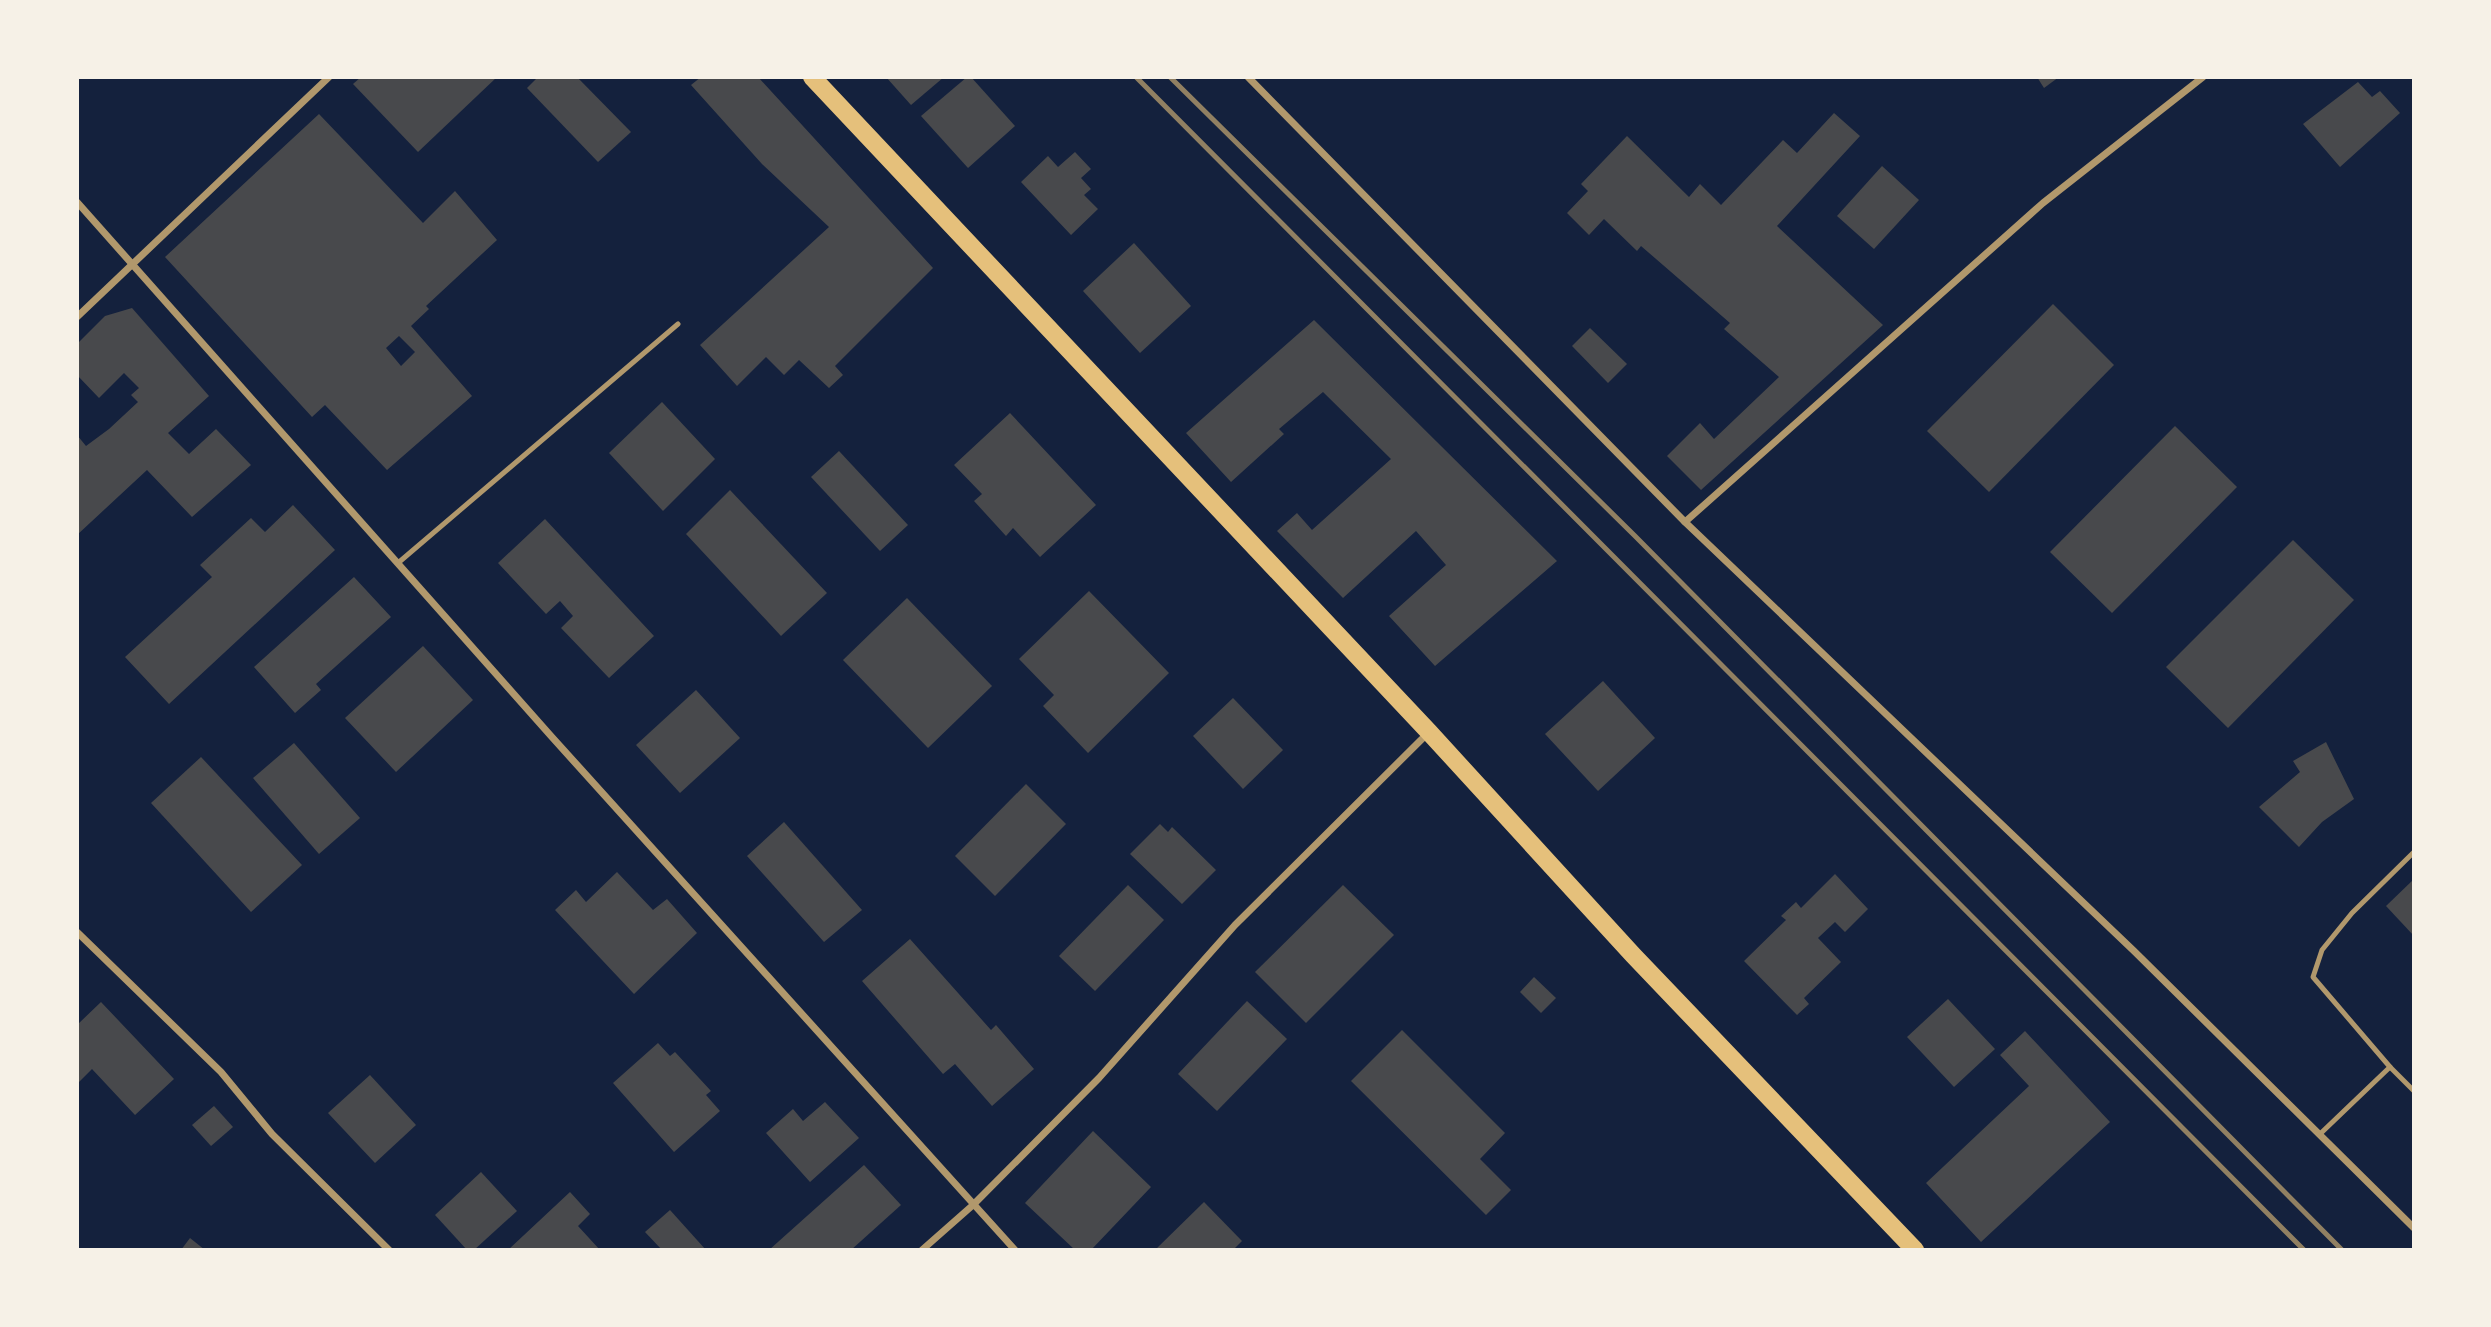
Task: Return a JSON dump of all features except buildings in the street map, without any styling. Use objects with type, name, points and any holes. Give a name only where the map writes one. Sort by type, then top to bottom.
[{"type":"main road","points":[[812,77],[1429,732],[1633,955],[1916,1250]]},
{"type":"street","points":[[77,317],[329,77]]},
{"type":"street","points":[[1248,77],[1685,522],[2320,1133],[2414,1228]]},
{"type":"street","points":[[1685,522],[2043,203],[2203,77]]},
{"type":"street","points":[[77,202],[1015,1250]]},
{"type":"street","points":[[922,1250],[973,1205],[1110,1067],[1235,925],[1429,732]]},
{"type":"street","points":[[77,933],[221,1072],[272,1133],[389,1250]]},
{"type":"lane","points":[[398,563],[678,324]]},
{"type":"lane","points":[[2414,852],[2353,913],[2322,950],[2313,977],[2414,1091]]},
{"type":"lane","points":[[2320,1133],[2390,1067]]},
{"type":"railway","points":[[1136,77],[2304,1250]]},
{"type":"railway","points":[[1170,77],[1635,536],[2342,1250]]}]
